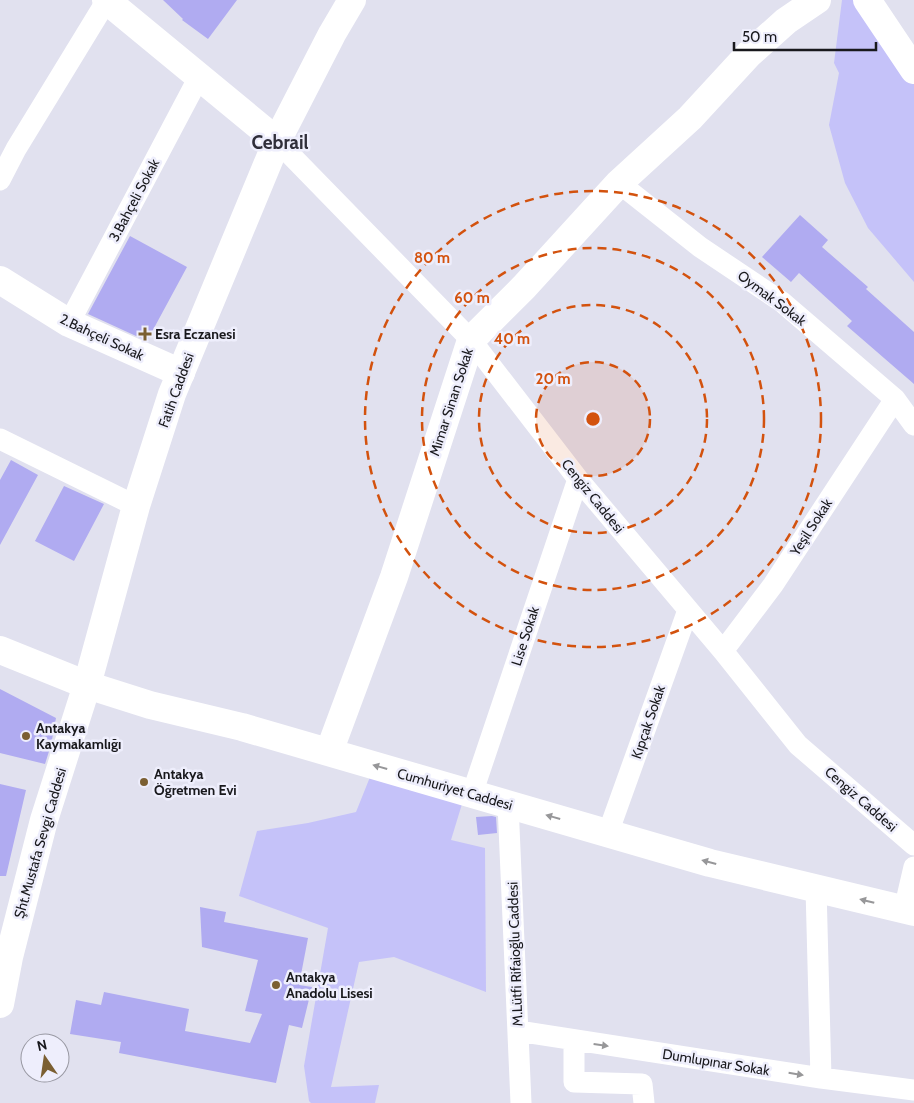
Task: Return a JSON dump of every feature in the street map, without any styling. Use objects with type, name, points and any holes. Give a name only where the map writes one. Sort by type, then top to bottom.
[{"type":"main road","points":[[106,0],[277,141]]},
{"type":"main road","name":"Fatih Caddesi","points":[[87,684],[136,506],[172,394],[277,141],[332,34],[352,0]]},
{"type":"main road","name":"Mimar Sinan Sokak","points":[[329,752],[394,577],[471,340],[524,287],[619,183],[690,118],[749,54],[786,21],[817,0]]},
{"type":"main road","points":[[867,0],[914,70]]},
{"type":"main road","name":"2.Bahçeli Sokak","points":[[0,280],[69,323],[181,373]]},
{"type":"main road","name":"Cumhuriyet Caddesi","points":[[0,650],[87,684],[150,705],[242,727],[710,863],[909,911]]},
{"type":"main road","name":"Şht.Mustafa Sevgi Caddesi","points":[[0,1004],[4,957],[44,820],[87,684]]},
{"type":"street","points":[[0,180],[16,149],[106,0]]},
{"type":"street","name":"3.Bahçeli Sokak","points":[[69,323],[199,77]]},
{"type":"street","name":"Cengiz Caddesi","points":[[277,141],[471,340],[578,479],[723,651],[798,745],[914,845]]},
{"type":"street","name":"Oymak Sokak","points":[[619,183],[700,246],[782,302],[895,399],[914,425]]},
{"type":"street","name":"Yeşil Sokak","points":[[723,651],[773,585],[895,399]]},
{"type":"street","points":[[0,439],[136,506]]},
{"type":"street","name":"Lise Sokak","points":[[472,794],[578,479]]},
{"type":"street","name":"Kıpçak Sokak","points":[[608,833],[688,610]]},
{"type":"street","name":"M.Lütfi Rifaioğlu Caddesi","points":[[508,804],[521,1103]]},
{"type":"street","points":[[909,911],[914,867]]},
{"type":"street","points":[[816,888],[821,1078]]},
{"type":"street","name":"Dumlupınar Sokak","points":[[518,1031],[821,1078],[914,1090]]},
{"type":"street","points":[[574,1041],[574,1082],[642,1084],[644,1103]]},
{"type":"shaded area","points":[[842,0],[859,0],[914,84],[914,282],[868,228],[845,183],[829,125],[839,73],[834,63]]},
{"type":"shaded area","points":[[370,777],[462,804],[451,840],[485,848],[486,992],[394,957],[359,962],[331,1087],[379,1085],[375,1103],[311,1103],[309,1101],[304,1066],[328,928],[239,896],[257,831],[308,823],[356,812]]},
{"type":"building","points":[[163,0],[237,0],[208,39],[182,20]]},
{"type":"building","points":[[800,215],[828,240],[822,247],[868,287],[866,289],[914,332],[914,384],[847,326],[852,321],[799,273],[791,282],[762,257]]},
{"type":"building","points":[[130,236],[187,267],[147,341],[88,314]]},
{"type":"building","points":[[11,460],[38,475],[0,545],[0,480]]},
{"type":"building","points":[[64,486],[104,504],[74,561],[35,541]]},
{"type":"building","name":"Antakya Kaymakamlığı","points":[[0,689],[56,718],[45,764],[0,753]]},
{"type":"building","points":[[0,784],[26,790],[6,876],[0,876]]},
{"type":"building","points":[[476,817],[496,817],[497,833],[478,835]]},
{"type":"building","points":[[200,907],[226,912],[224,922],[308,938],[299,985],[312,987],[302,1028],[289,1025],[276,1083],[119,1053],[121,1042],[70,1034],[76,1000],[101,1005],[104,992],[189,1009],[185,1031],[250,1043],[262,1014],[245,1011],[258,960],[202,947]]},
{"type":"place","name":"Esra Eczanesi","points":[[145,334]]},
{"type":"place","name":"Antakya Kaymakamlığı","points":[[26,736]]},
{"type":"place","name":"Antakya Öğretmen Evi","points":[[144,782]]},
{"type":"place","name":"Antakya Anadolu Lisesi","points":[[276,985]]},
{"type":"district","name":"Cebrail","points":[[280,142]]}]
